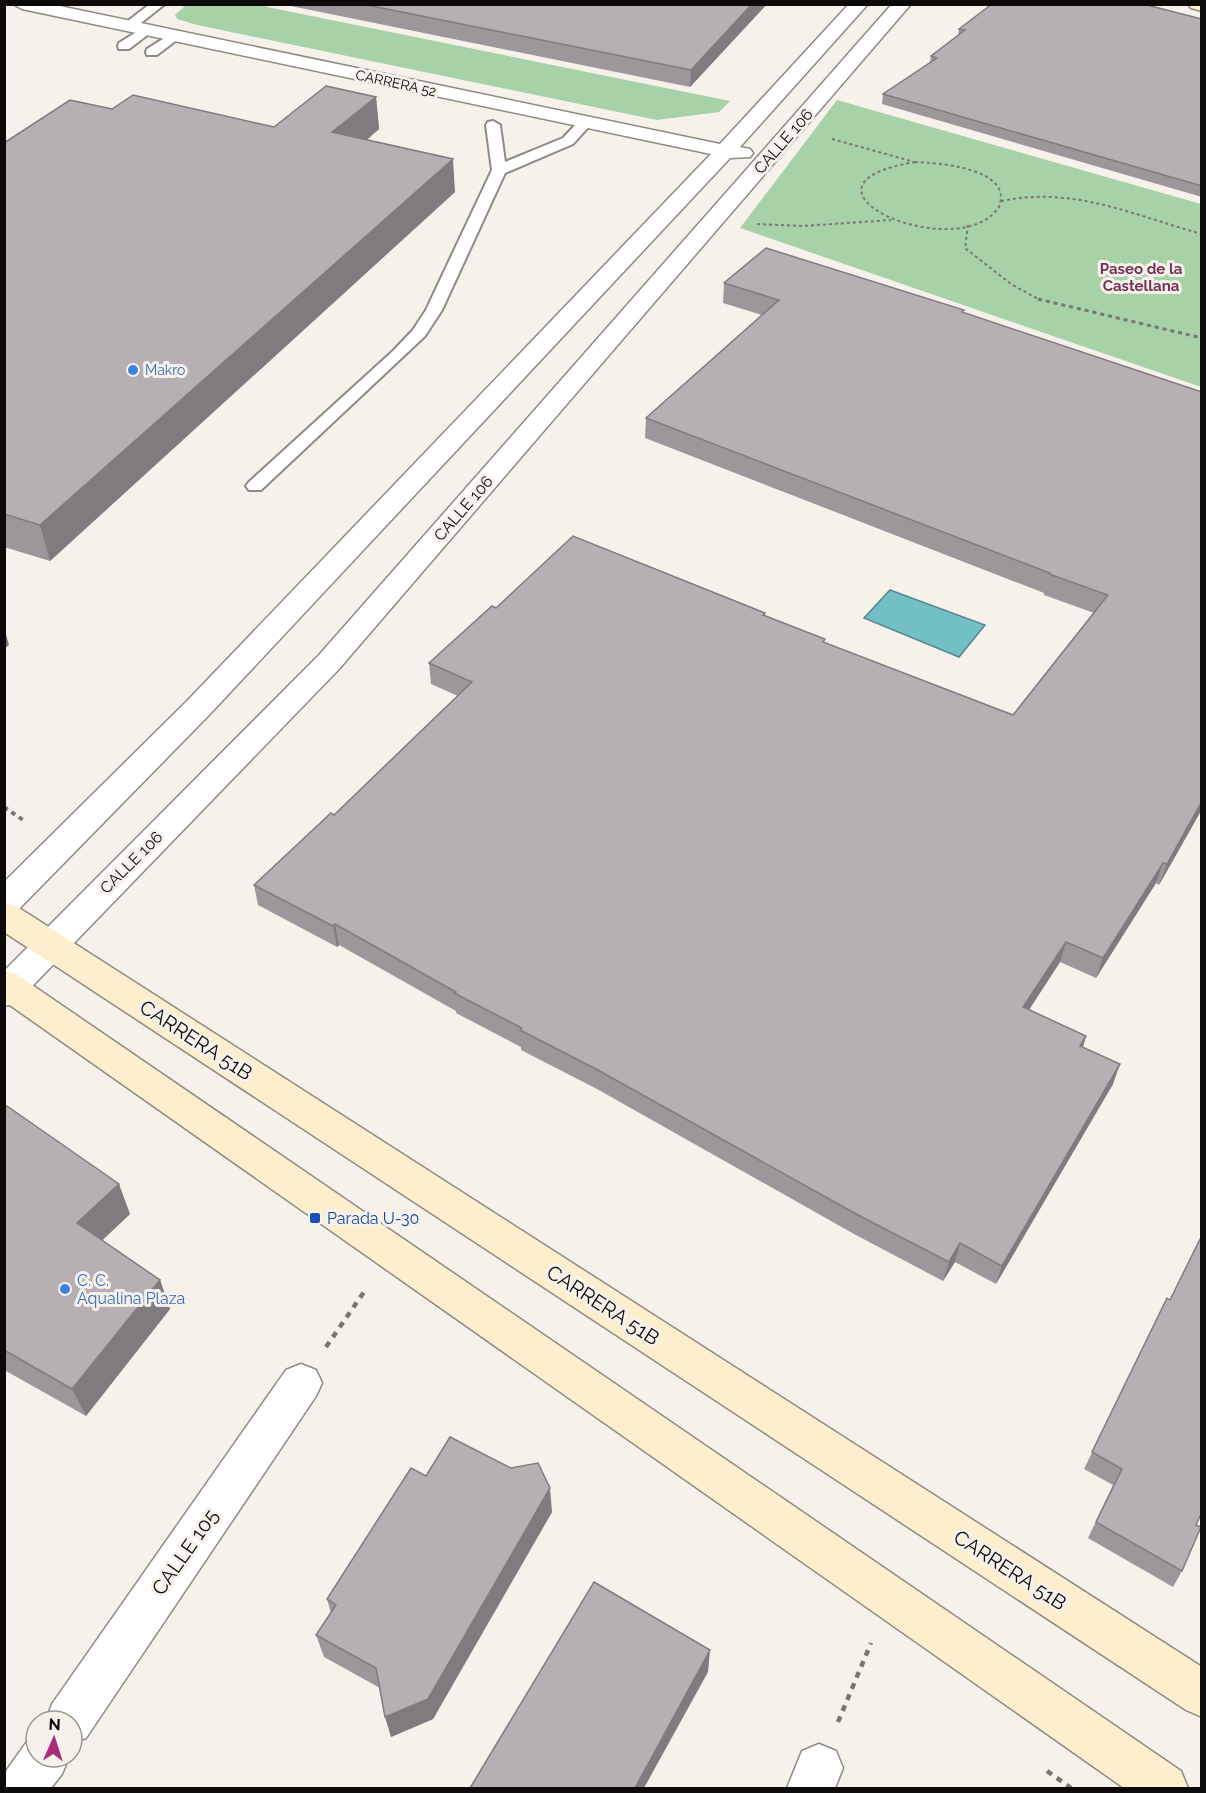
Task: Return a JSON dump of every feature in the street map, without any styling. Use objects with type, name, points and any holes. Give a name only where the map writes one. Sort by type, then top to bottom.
[{"type":"main road","points":[[1197,4],[1202,6]]},
{"type":"main road","name":"CARRERA 51B","points":[[4,915],[1202,1694]]},
{"type":"main road","points":[[6,987],[1164,1788]]},
{"type":"street","name":"CARRERA 52","points":[[22,4],[132,34],[174,36],[586,122],[750,179]]},
{"type":"street","points":[[4,903],[198,708],[706,162],[859,4]]},
{"type":"street","name":"CALLE 106","points":[[6,987],[329,662],[902,4]]},
{"type":"street","name":"CARRERA 52","points":[[102,41],[132,34]]},
{"type":"street","name":"CARRERA 52","points":[[132,34],[152,52],[175,57]]},
{"type":"street","points":[[470,120],[514,129]]},
{"type":"street","points":[[536,134],[592,146]]},
{"type":"street","name":"CARRERA 52","points":[[706,162],[770,156]]},
{"type":"street","name":"CALLE 105","points":[[77,1709],[301,1383]]},
{"type":"street","points":[[23,1788],[36,1769]]},
{"type":"lane","points":[[132,34],[159,4]]},
{"type":"lane","points":[[152,52],[174,36]]},
{"type":"lane","points":[[499,170],[568,141],[586,122]]},
{"type":"lane","points":[[255,486],[419,333],[434,310],[499,170],[493,125]]},
{"type":"path","points":[[793,130],[915,162],[947,164],[976,172],[999,190],[1001,201],[997,211],[969,225],[930,228],[891,220],[876,213],[866,204],[861,194],[862,184],[869,176],[880,169],[915,162]]},
{"type":"path","points":[[1001,201],[1021,195],[1058,194],[1202,234]]},
{"type":"path","points":[[712,222],[803,226],[891,220]]},
{"type":"path","points":[[969,225],[965,248],[1011,284],[1042,301],[1202,338]]},
{"type":"path","points":[[301,1383],[369,1286]]},
{"type":"path","points":[[815,1778],[872,1642]]},
{"type":"green space","points":[[187,4],[269,5],[267,7],[730,101],[719,112],[657,120],[177,19],[175,15]]},
{"type":"green space","points":[[837,100],[1201,204],[1201,387],[740,228]]},
{"type":"water","points":[[890,590],[985,625],[959,657],[864,618]]},
{"type":"building","points":[[362,4],[752,4],[691,70]]},
{"type":"building","points":[[992,4],[1143,4],[1202,19],[1202,186],[883,94],[937,58],[931,56],[965,30],[959,29]]},
{"type":"building","name":"Makro","points":[[326,86],[376,97],[332,132],[453,159],[40,525],[4,514],[4,143],[70,100],[112,109],[133,95],[274,127]]},
{"type":"building","points":[[766,248],[964,310],[962,312],[1202,392],[1202,801],[1167,864],[1163,863],[1103,958],[1066,942],[1023,1007],[1086,1036],[1080,1046],[1120,1064],[1002,1266],[960,1243],[949,1262],[858,1215],[596,1069],[520,1030],[522,1028],[454,993],[456,992],[335,924],[333,926],[254,885],[331,813],[334,815],[472,682],[429,663],[492,606],[496,608],[573,536],[765,613],[763,615],[825,639],[823,642],[1013,715],[1108,595],[646,418],[779,300],[724,283]]},
{"type":"building","points":[[7,1106],[119,1184],[77,1223],[160,1280],[72,1389],[4,1350],[4,1108]]},
{"type":"building","points":[[1202,1235],[1202,1512],[1196,1525],[1201,1527],[1182,1571],[1096,1522],[1122,1469],[1092,1452],[1167,1298],[1170,1300]]},
{"type":"building","points":[[450,1437],[511,1468],[538,1463],[550,1488],[428,1699],[385,1717],[376,1668],[316,1635],[336,1605],[327,1599],[411,1468],[426,1476]]},
{"type":"building","points":[[594,1582],[710,1650],[635,1788],[470,1788]]},
{"type":"place","name":"Makro","points":[[133,370]]},
{"type":"place","name":"Parada U-30","points":[[315,1218]]},
{"type":"place","name":"C. C. Aqualina Plaza","points":[[65,1289]]},
{"type":"district","name":"Paseo de la Castellana","points":[[1141,278]]}]
